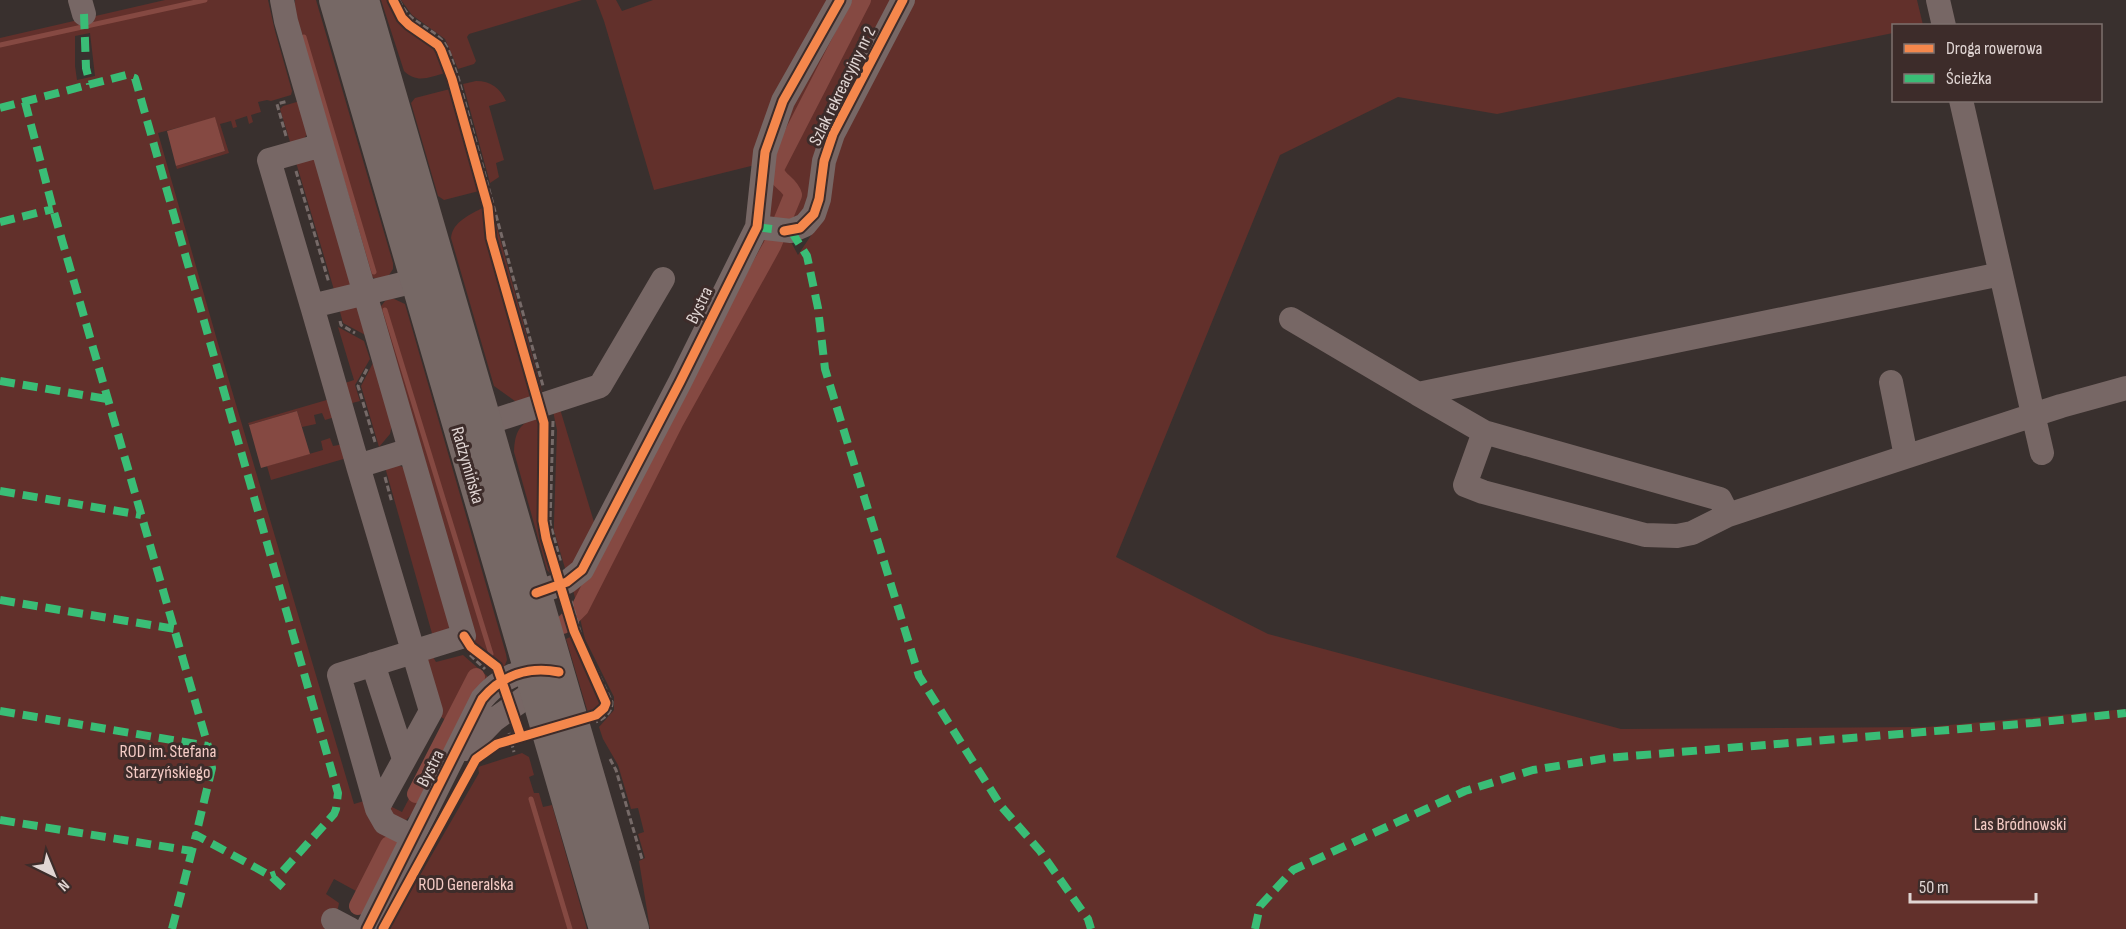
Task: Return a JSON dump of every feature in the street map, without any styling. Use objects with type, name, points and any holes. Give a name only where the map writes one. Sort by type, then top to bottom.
[{"type":"main road","name":"Radzymińska","points":[[334,0],[415,281],[514,679],[572,727],[604,929]]},
{"type":"main road","name":"Radzymińska","points":[[364,0],[487,423],[560,594],[559,672],[572,727],[634,929]]},
{"type":"street","points":[[282,0],[286,21],[464,643],[412,653],[339,675],[377,809],[385,823],[413,837]]},
{"type":"street","name":"Bystra","points":[[560,594],[582,570],[772,229],[765,152],[783,101],[840,0]]},
{"type":"street","name":"Szlak rekreacyjny nr 2","points":[[772,229],[800,228],[814,214],[819,199],[824,161],[833,134],[902,0]]},
{"type":"street","points":[[1961,102],[2042,453]]},
{"type":"street","points":[[322,145],[269,160],[323,303],[369,463],[412,653],[431,711],[377,809]]},
{"type":"street","points":[[1418,394],[2001,274]]},
{"type":"street","points":[[487,423],[600,386],[663,279]]},
{"type":"street","points":[[323,303],[415,281]]},
{"type":"street","points":[[1291,319],[1484,432],[1720,499],[1728,515]]},
{"type":"street","points":[[1891,382],[1906,456]]},
{"type":"street","points":[[1484,432],[1465,485],[1483,492],[1645,535],[1677,536],[1692,533],[1728,515],[1906,456],[2126,388]]},
{"type":"street","points":[[369,463],[410,450]]},
{"type":"street","points":[[373,664],[404,759]]},
{"type":"street","points":[[514,679],[540,669],[559,672]]},
{"type":"street","name":"Bystra","points":[[450,767],[484,730],[508,717],[514,679]]},
{"type":"street","name":"Bystra","points":[[367,929],[482,699],[492,688],[514,679]]},
{"type":"street","points":[[508,717],[533,717],[540,722],[572,727]]},
{"type":"path","points":[[393,0],[402,18],[438,45],[441,51],[452,79],[488,207],[491,238]]},
{"type":"path","points":[[399,0],[407,15],[444,42],[458,77],[543,405],[543,521],[560,594],[612,702],[608,715],[594,723],[572,727]]},
{"type":"path","points":[[296,98],[278,104],[323,303],[341,325],[358,335]]},
{"type":"path","points":[[516,328],[543,405]]},
{"type":"path","points":[[368,368],[358,386],[369,463],[392,504]]},
{"type":"path","points":[[572,727],[599,714],[606,703],[576,629]]},
{"type":"path","points":[[464,643],[514,679]]},
{"type":"path","points":[[464,643],[514,679]]},
{"type":"path","points":[[508,717],[521,737],[508,741]]},
{"type":"path","points":[[508,717],[508,741],[514,752]]},
{"type":"path","points":[[609,758],[616,770],[642,859]]},
{"type":"green space","name":"ROD im. Stefana Starzyńskiego","points":[[165,0],[268,0],[292,91],[291,95],[258,102],[261,112],[251,115],[253,122],[249,124],[247,116],[235,120],[237,127],[233,128],[231,121],[220,124],[229,153],[177,169],[176,166],[225,151],[215,118],[158,133],[354,804],[364,801],[393,841],[392,849],[367,897],[334,879],[326,894],[339,903],[329,929],[0,929],[0,38]],"holes":[[[90,33],[95,76],[77,80],[75,36]]]},
{"type":"green space","points":[[295,0],[316,0],[393,263],[393,269],[389,275],[378,279],[371,277],[290,3],[295,3]]},
{"type":"green space","points":[[381,0],[390,0],[393,10],[403,23],[436,49],[445,73],[429,78],[419,78],[404,71]]},
{"type":"green space","points":[[401,0],[582,0],[469,34],[467,37],[476,61],[474,64],[458,69],[445,39],[412,15]]},
{"type":"green space","points":[[596,0],[616,0],[622,11],[653,0],[831,0],[755,165],[654,190]]},
{"type":"green space","points":[[846,0],[859,0],[774,166],[774,177],[791,194],[779,223],[766,215],[775,143]]},
{"type":"green space","name":"Las Bródnowski","points":[[865,0],[1917,0],[1923,24],[1892,24],[1892,33],[1497,114],[1398,97],[1280,155],[1116,557],[1268,634],[1621,729],[1927,727],[2126,709],[2126,929],[650,929],[639,861],[645,858],[638,834],[644,832],[638,808],[631,809],[618,765],[599,727],[614,710],[614,697],[585,639],[573,590],[765,238],[791,242],[798,255],[812,234],[811,211],[784,224],[796,193],[778,170]]},
{"type":"green space","points":[[476,81],[494,86],[506,101],[489,106],[504,160],[496,163],[499,177],[490,183],[463,84]]},
{"type":"green space","points":[[450,89],[479,191],[444,200],[438,196],[411,103],[415,98]]},
{"type":"green space","points":[[300,101],[308,133],[303,140],[291,145],[280,109]]},
{"type":"green space","points":[[314,158],[351,283],[335,293],[295,159]]},
{"type":"green space","points":[[484,207],[489,242],[533,399],[519,404],[494,386],[451,238],[452,232],[459,223]]},
{"type":"green space","points":[[493,220],[495,220],[543,395],[540,396],[494,236]]},
{"type":"green space","points":[[392,298],[405,304],[506,654],[507,660],[503,670],[473,642],[379,309],[385,301]]},
{"type":"green space","points":[[352,306],[358,308],[369,337],[343,323],[339,308]]},
{"type":"green space","points":[[338,327],[364,341],[370,359],[355,385],[360,401],[348,404],[342,384],[354,380]]},
{"type":"green space","points":[[375,359],[392,424],[390,434],[379,447],[361,386]]},
{"type":"green space","points":[[330,399],[335,417],[325,420],[322,413],[314,415],[316,424],[302,427],[297,411],[249,425],[248,423]]},
{"type":"green space","points":[[560,409],[597,532],[567,575],[554,531],[557,430],[553,411]]},
{"type":"green space","points":[[537,416],[541,432],[538,522],[551,574],[547,570],[514,452],[515,439],[519,430],[526,422]]},
{"type":"green space","points":[[330,438],[333,446],[344,444],[347,458],[271,480],[267,466],[323,450],[321,441]]},
{"type":"green space","points":[[398,465],[405,468],[450,626],[433,637],[385,467]]},
{"type":"green space","points":[[570,637],[597,691],[599,706],[595,711],[588,713],[566,639]]},
{"type":"green space","points":[[463,655],[487,676],[489,682],[411,815],[406,820],[392,818],[390,806],[402,812],[449,722],[438,715],[426,659],[433,657],[436,662]]},
{"type":"green space","name":"ROD Generalska","points":[[522,753],[529,757],[534,775],[529,777],[534,793],[539,793],[543,807],[552,805],[587,929],[389,929],[479,773],[478,767]]},
{"type":"shaded area","points":[[215,117],[225,151],[176,166],[167,131]]},
{"type":"shaded area","points":[[297,411],[310,454],[261,468],[249,425]]},
{"type":"waterway","points":[[0,45],[205,0]]},
{"type":"waterway","points":[[563,625],[580,608],[674,423],[772,246],[793,195],[775,169],[862,0]]},
{"type":"waterway","points":[[304,37],[374,272]]},
{"type":"waterway","points":[[385,310],[491,654]]},
{"type":"waterway","points":[[416,794],[476,677]]},
{"type":"waterway","points":[[531,799],[570,929]]},
{"type":"waterway","points":[[358,906],[389,845]]},
{"type":"marked path","points":[[84,14],[86,68],[90,84]]},
{"type":"marked path","points":[[0,108],[126,75],[135,78],[338,793],[334,814],[282,872],[271,876]]},
{"type":"marked path","points":[[25,102],[53,209],[208,746],[212,768],[196,835]]},
{"type":"marked path","points":[[0,222],[53,209]]},
{"type":"marked path","points":[[757,227],[787,231]]},
{"type":"marked path","points":[[791,231],[807,256],[818,308],[825,369],[919,676],[1001,806],[1040,851],[1088,919],[1091,929]]},
{"type":"marked path","points":[[0,381],[107,399]]},
{"type":"marked path","points":[[0,491],[141,515]]},
{"type":"marked path","points":[[0,600],[175,629]]},
{"type":"marked path","points":[[0,711],[208,746]]},
{"type":"marked path","points":[[1255,929],[1260,906],[1293,870],[1465,791],[1533,770],[1607,758],[2033,723],[2126,713]]},
{"type":"marked path","points":[[0,820],[192,851]]},
{"type":"marked path","points":[[172,929],[196,835],[271,876],[284,888]]},
{"type":"cycle path","points":[[383,929],[476,759],[497,744],[596,715],[606,703],[574,631],[546,538],[543,521],[544,423],[491,238],[488,207],[452,79],[438,45],[409,25],[402,18],[393,0]]},
{"type":"cycle path","points":[[536,593],[567,582],[582,570],[680,382],[757,227],[765,152],[783,101],[840,0]]},
{"type":"cycle path","points":[[784,231],[800,228],[814,214],[819,199],[824,161],[833,134],[903,0]]},
{"type":"cycle path","points":[[464,636],[471,647],[497,667],[521,737]]},
{"type":"cycle path","points":[[367,929],[482,699],[498,684],[517,674],[537,670],[559,672]]}]
